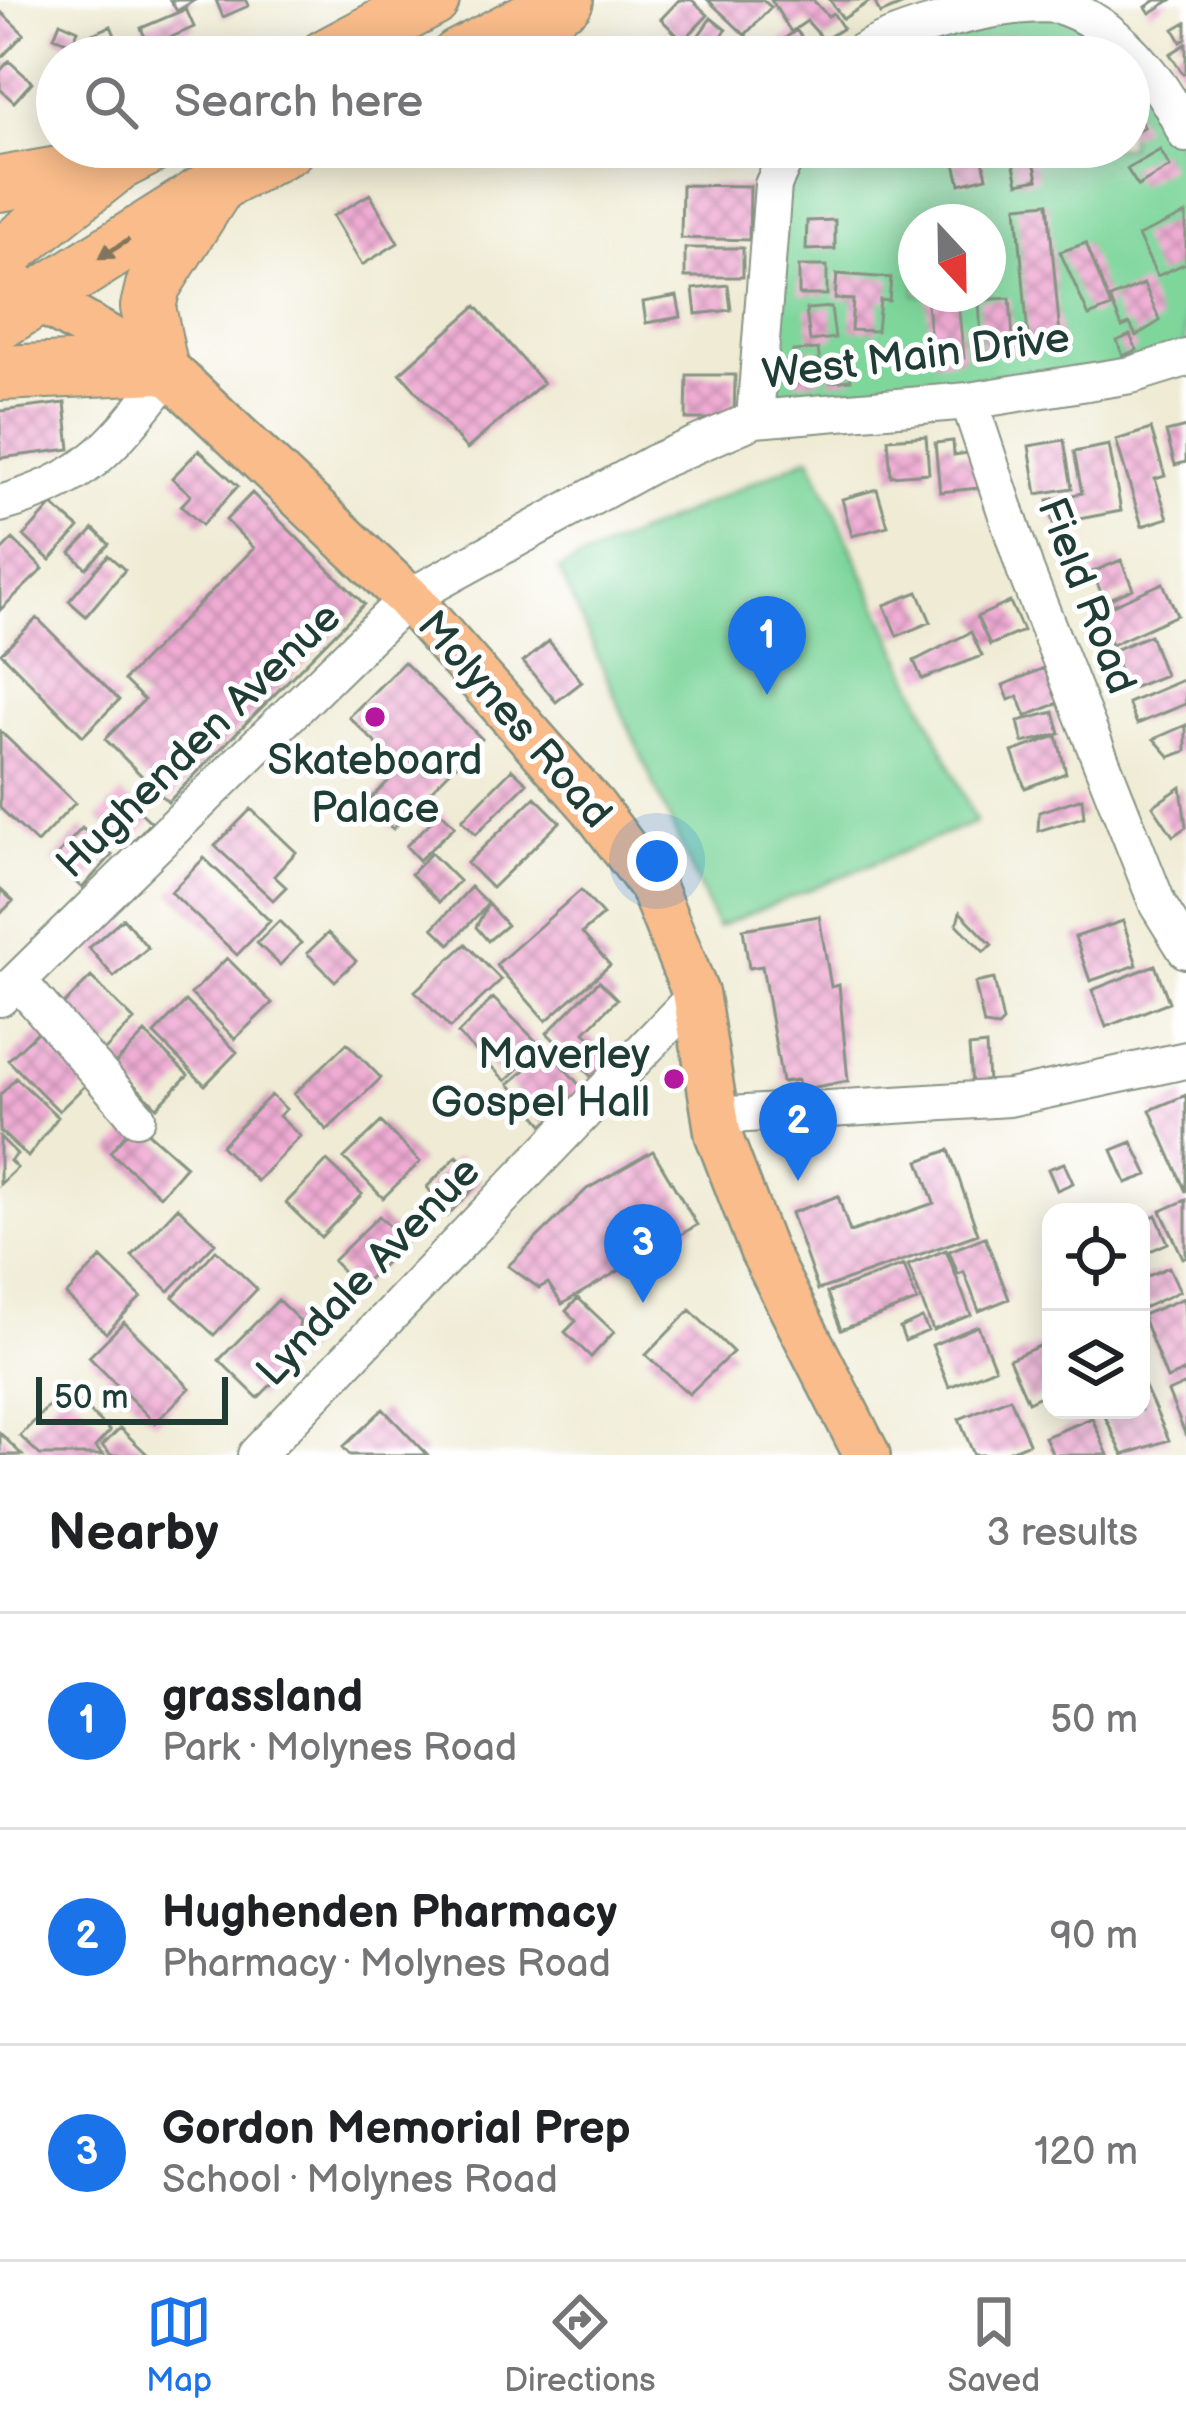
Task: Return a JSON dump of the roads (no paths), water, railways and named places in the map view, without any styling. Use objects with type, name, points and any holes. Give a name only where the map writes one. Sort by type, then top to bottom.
[{"type":"highway","points":[[364,36],[432,0]]},
{"type":"highway","points":[[498,36],[566,0]]},
{"type":"highway","points":[[0,184],[74,168]]},
{"type":"highway","points":[[0,257],[117,168]]},
{"type":"highway","points":[[12,299],[248,168]]},
{"type":"highway","points":[[0,374],[165,369],[148,307],[153,286],[218,184]]},
{"type":"main road","name":"Molynes Road","points":[[12,299],[165,369],[409,598],[593,807],[652,886],[696,995],[714,1116],[763,1252],[867,1455]]},
{"type":"street","points":[[901,36],[965,8],[1057,5],[1111,36]]},
{"type":"street","points":[[1150,75],[1169,95],[1186,134]]},
{"type":"street","points":[[755,419],[773,185],[781,168]]},
{"type":"street","name":"West Main Drive","points":[[409,598],[654,463],[755,419],[970,401],[1131,375],[1186,358]]},
{"type":"street","points":[[0,504],[40,493],[88,469],[165,369]]},
{"type":"street","name":"Field Road","points":[[970,401],[1070,683],[1158,905],[1186,950]]},
{"type":"street","name":"Hughenden Avenue","points":[[9,989],[409,598]]},
{"type":"street","points":[[9,989],[137,1117]]},
{"type":"street","name":"Lyndale Avenue","points":[[256,1455],[696,995]]},
{"type":"street","points":[[714,1116],[1009,1098],[1186,1060]]},
{"type":"place","name":"grassland","points":[[767,695]]},
{"type":"place","name":"Skateboard Palace","points":[[375,717]]},
{"type":"place","name":"Maverley Gospel Hall","points":[[674,1079]]},
{"type":"place","name":"Hughenden Pharmacy","points":[[798,1181]]},
{"type":"place","name":"Gordon Memorial Prep","points":[[643,1303]]}]
